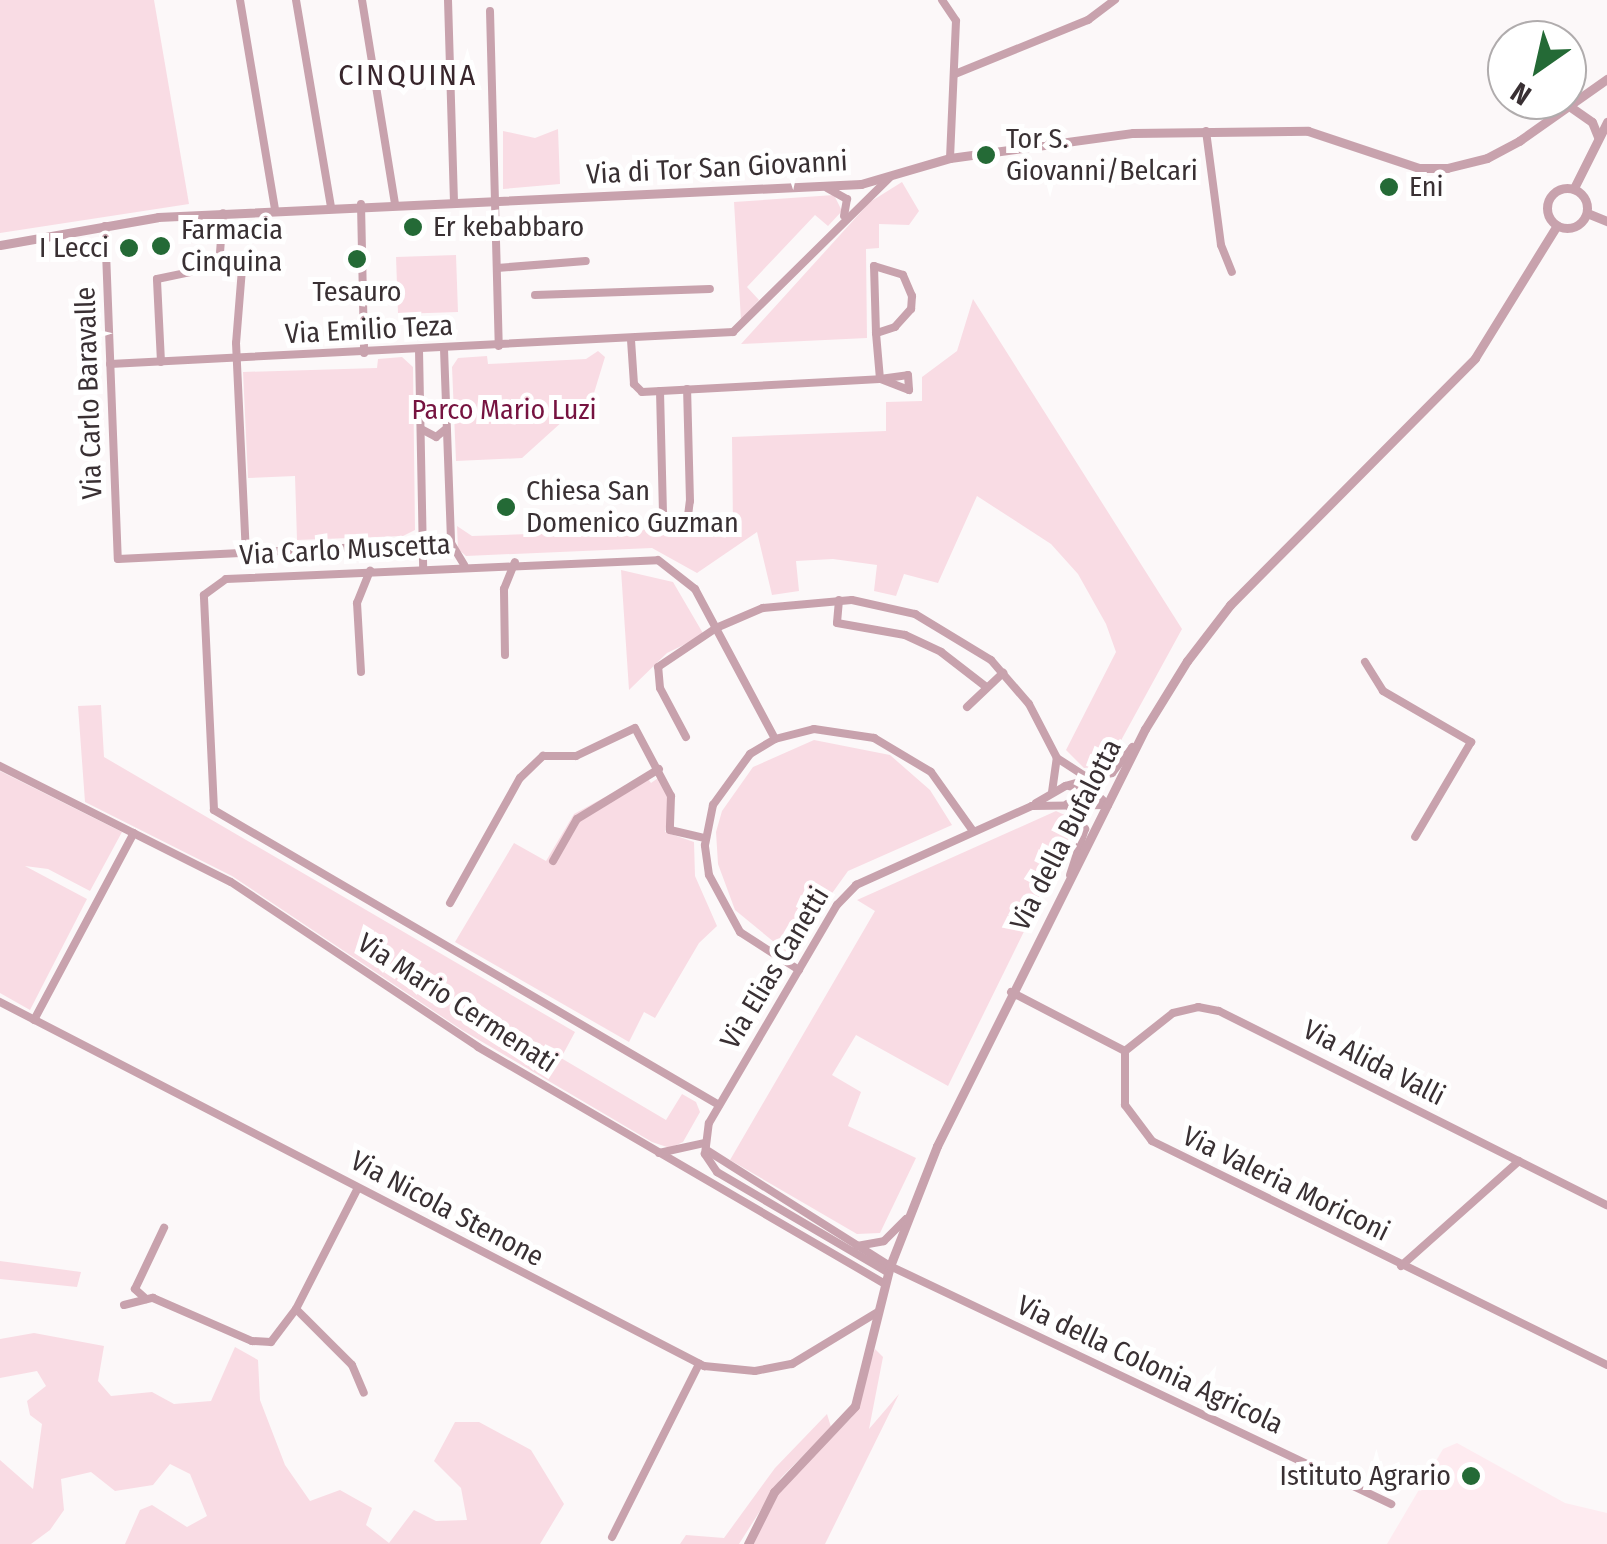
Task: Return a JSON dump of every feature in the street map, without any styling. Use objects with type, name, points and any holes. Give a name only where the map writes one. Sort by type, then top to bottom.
[{"type":"street","points":[[240,0],[275,209]]},
{"type":"street","points":[[296,0],[331,206]]},
{"type":"street","points":[[362,0],[394,203]]},
{"type":"street","points":[[448,0],[454,200]]},
{"type":"street","points":[[942,0],[956,21],[950,158]]},
{"type":"street","points":[[954,74],[1088,20],[1114,0]]},
{"type":"street","points":[[490,12],[499,346]]},
{"type":"street","points":[[1587,95],[1607,79]]},
{"type":"street","points":[[1587,95],[1607,86]]},
{"type":"street","points":[[1587,118],[1598,137]]},
{"type":"street","name":"Via di Tor San Giovanni","points":[[0,245],[105,226],[275,209],[826,188],[950,158],[1082,136],[1308,132],[1433,169],[1487,158],[1552,120]]},
{"type":"street","name":"Via della Bufalotta","points":[[748,1544],[778,1487],[852,1410],[906,1219],[1011,992],[1146,729],[1218,618],[1483,349],[1557,225],[1549,216],[1548,200],[1561,188],[1574,188],[1607,122]]},
{"type":"street","points":[[1206,132],[1221,246],[1232,272]]},
{"type":"street","name":"Via Emilio Teza","points":[[110,364],[733,332],[842,220],[894,174]]},
{"type":"street","points":[[826,188],[846,199],[842,220]]},
{"type":"street","points":[[1574,188],[1587,214],[1607,221]]},
{"type":"street","points":[[361,204],[364,353]]},
{"type":"street","points":[[161,362],[156,279],[219,266],[222,213]]},
{"type":"street","points":[[1557,225],[1576,226],[1587,214]]},
{"type":"street","name":"Via Carlo Baravalle","points":[[105,226],[118,559],[246,554]]},
{"type":"street","points":[[497,268],[586,262]]},
{"type":"street","points":[[630,340],[637,389],[880,379],[876,333],[874,266],[903,275],[912,296],[911,309],[894,327],[876,333]]},
{"type":"street","points":[[242,269],[237,358],[246,554],[451,544]]},
{"type":"street","points":[[535,296],[710,290]]},
{"type":"street","points":[[444,349],[451,544],[464,565]]},
{"type":"street","points":[[419,350],[426,488],[423,568]]},
{"type":"street","points":[[660,390],[663,512],[667,524],[679,529],[687,524],[690,500],[687,389]]},
{"type":"street","points":[[423,430],[436,437],[446,430]]},
{"type":"street","points":[[426,488],[448,488]]},
{"type":"street","points":[[425,544],[439,566],[451,544]]},
{"type":"street","name":"Via Carlo Muscetta","points":[[719,1105],[214,810],[204,596],[226,579],[516,562],[658,560],[681,572],[716,628],[774,739]]},
{"type":"street","points":[[506,656],[504,589],[516,562]]},
{"type":"street","points":[[360,672],[357,603],[370,570]]},
{"type":"street","points":[[686,737],[654,672],[716,628],[763,608],[839,600],[915,614],[1003,673],[1058,758],[1088,778]]},
{"type":"street","points":[[839,600],[838,623],[905,635],[941,652],[985,686]]},
{"type":"street","points":[[1365,662],[1383,691],[1472,742],[1415,837]]},
{"type":"street","points":[[967,707],[1003,673]]},
{"type":"street","points":[[450,903],[520,778],[542,756],[576,756],[635,728],[670,796],[670,830],[706,838]]},
{"type":"street","points":[[799,970],[753,943],[728,917],[710,878],[706,838],[728,779],[774,739],[831,728],[897,747],[937,778],[973,831]]},
{"type":"street","points":[[1032,806],[1065,786],[1114,772],[1146,729]]},
{"type":"street","points":[[1052,792],[1058,758]]},
{"type":"street","name":"Via Mario Cermenati","points":[[0,766],[231,882],[478,1046],[697,1176],[888,1274]]},
{"type":"street","points":[[553,861],[577,819],[659,769]]},
{"type":"street","points":[[1065,786],[1094,792],[1108,805]]},
{"type":"street","points":[[1032,806],[1063,801],[1108,805]]},
{"type":"street","points":[[1063,801],[1085,829],[1070,880]]},
{"type":"street","name":"Via Elias Canetti","points":[[704,1143],[719,1105],[799,970],[856,885],[1032,806]]},
{"type":"street","points":[[34,1020],[134,833]]},
{"type":"street","points":[[1011,992],[1124,1051]]},
{"type":"street","name":"Via Nicola Stenone","points":[[1,1004],[699,1364],[748,1372],[786,1366],[831,1346],[878,1312]]},
{"type":"street","name":"Via Alida Valli","points":[[1124,1051],[1173,1014],[1198,1007],[1220,1011],[1607,1205]]},
{"type":"street","name":"Via Valeria Moriconi","points":[[1124,1051],[1122,1093],[1142,1134],[1607,1365]]},
{"type":"street","points":[[658,1153],[689,1150],[704,1143]]},
{"type":"street","points":[[704,1143],[717,1172],[857,1246],[888,1274]]},
{"type":"street","points":[[704,1143],[720,1164],[888,1274]]},
{"type":"street","points":[[684,1168],[689,1150]]},
{"type":"street","points":[[1401,1266],[1519,1162]]},
{"type":"street","points":[[697,1176],[717,1172]]},
{"type":"street","points":[[164,1228],[135,1289],[146,1299],[262,1343],[278,1338],[358,1188]]},
{"type":"street","points":[[857,1246],[884,1241],[906,1219]]},
{"type":"street","name":"Via della Colonia Agricola","points":[[888,1274],[1390,1504]]},
{"type":"street","points":[[124,1305],[146,1299]]},
{"type":"street","points":[[296,1308],[352,1365],[364,1393]]},
{"type":"street","points":[[612,1538],[699,1364]]},
{"type":"shaded area","name":"Istituto Agrario","points":[[1457,1443],[1565,1503],[1607,1513],[1607,1544],[1387,1544],[1443,1449]]},
{"type":"green space","points":[[0,0],[154,0],[189,204],[0,233]]},
{"type":"green space","points":[[558,129],[560,184],[503,189],[503,131],[535,138]]},
{"type":"green space","points":[[902,182],[919,211],[909,225],[879,224],[879,248],[866,249],[867,338],[741,344],[870,202]]},
{"type":"green space","points":[[834,195],[842,211],[828,226],[815,215],[747,287],[759,300],[741,320],[734,202]]},
{"type":"green space","points":[[456,255],[458,312],[398,314],[396,257]]},
{"type":"green space","points":[[973,299],[1182,629],[1107,766],[1084,768],[1066,750],[1116,652],[1106,624],[1078,574],[1051,544],[977,496],[938,583],[904,574],[896,596],[874,591],[877,565],[833,559],[796,561],[799,591],[772,595],[757,532],[697,573],[652,548],[466,556],[458,549],[457,526],[472,536],[666,529],[681,536],[733,527],[732,437],[886,431],[886,402],[922,401],[922,377],[957,351]]},
{"type":"green space","name":"Parco Mario Luzi","points":[[598,351],[605,357],[594,393],[522,458],[456,461],[452,367],[458,358],[487,356],[488,364],[586,359]]},
{"type":"green space","points":[[402,357],[413,367],[415,530],[403,536],[297,540],[295,476],[248,478],[243,372],[377,368],[378,359]]},
{"type":"green space","points":[[621,570],[673,582],[704,635],[667,653],[629,690]]},
{"type":"green space","points":[[101,705],[104,757],[575,1032],[561,1058],[666,1120],[682,1094],[696,1102],[700,1112],[683,1142],[670,1148],[652,1142],[462,1030],[232,876],[85,802],[78,706]]},
{"type":"green space","points":[[814,740],[890,755],[930,790],[952,825],[848,871],[792,949],[785,951],[735,910],[718,864],[716,832],[722,811],[753,767]]},
{"type":"green space","points":[[0,771],[122,832],[90,891],[48,869],[25,866],[87,899],[30,1010],[0,993]]},
{"type":"green space","points":[[645,775],[651,783],[661,776],[671,799],[665,832],[694,842],[695,876],[717,926],[699,943],[655,1018],[644,1012],[629,1042],[455,942],[514,843],[546,861],[574,814]]},
{"type":"green space","points":[[1056,811],[1071,818],[1074,830],[948,1086],[856,1035],[832,1075],[861,1092],[848,1126],[916,1158],[880,1233],[857,1234],[730,1160],[875,911],[857,900]]},
{"type":"green space","points":[[0,1261],[81,1272],[77,1287],[0,1279]]},
{"type":"green space","points":[[34,1333],[104,1346],[98,1381],[111,1396],[152,1392],[174,1404],[211,1401],[235,1347],[258,1360],[260,1400],[285,1465],[310,1501],[340,1490],[372,1508],[366,1525],[389,1543],[414,1510],[436,1521],[467,1520],[461,1488],[434,1461],[455,1422],[479,1422],[531,1450],[564,1504],[540,1544],[125,1544],[140,1510],[152,1505],[187,1527],[207,1516],[190,1474],[170,1464],[153,1485],[115,1491],[91,1472],[61,1479],[64,1510],[50,1530],[31,1544],[0,1544],[0,1460],[33,1489],[42,1424],[30,1415],[27,1401],[46,1386],[37,1371],[0,1378],[0,1339]]},
{"type":"green space","points":[[875,1349],[883,1357],[869,1429],[899,1394],[825,1544],[751,1544],[776,1494],[852,1417]]},
{"type":"green space","points":[[827,1414],[831,1427],[781,1478],[739,1544],[680,1544],[686,1535],[724,1538],[775,1468]]},
{"type":"place","name":"Tor S. Giovanni/Belcari","points":[[986,155]]},
{"type":"place","name":"Eni","points":[[1389,187]]},
{"type":"place","name":"Er kebabbaro","points":[[413,227]]},
{"type":"place","name":"Farmacia Cinquina","points":[[161,246]]},
{"type":"place","name":"I Lecci","points":[[129,248]]},
{"type":"place","name":"Tesauro","points":[[357,259]]},
{"type":"place","name":"Chiesa San Domenico Guzman","points":[[506,507]]},
{"type":"place","name":"Istituto Agrario","points":[[1471,1476]]},
{"type":"district","name":"CINQUINA","points":[[408,75]]}]
